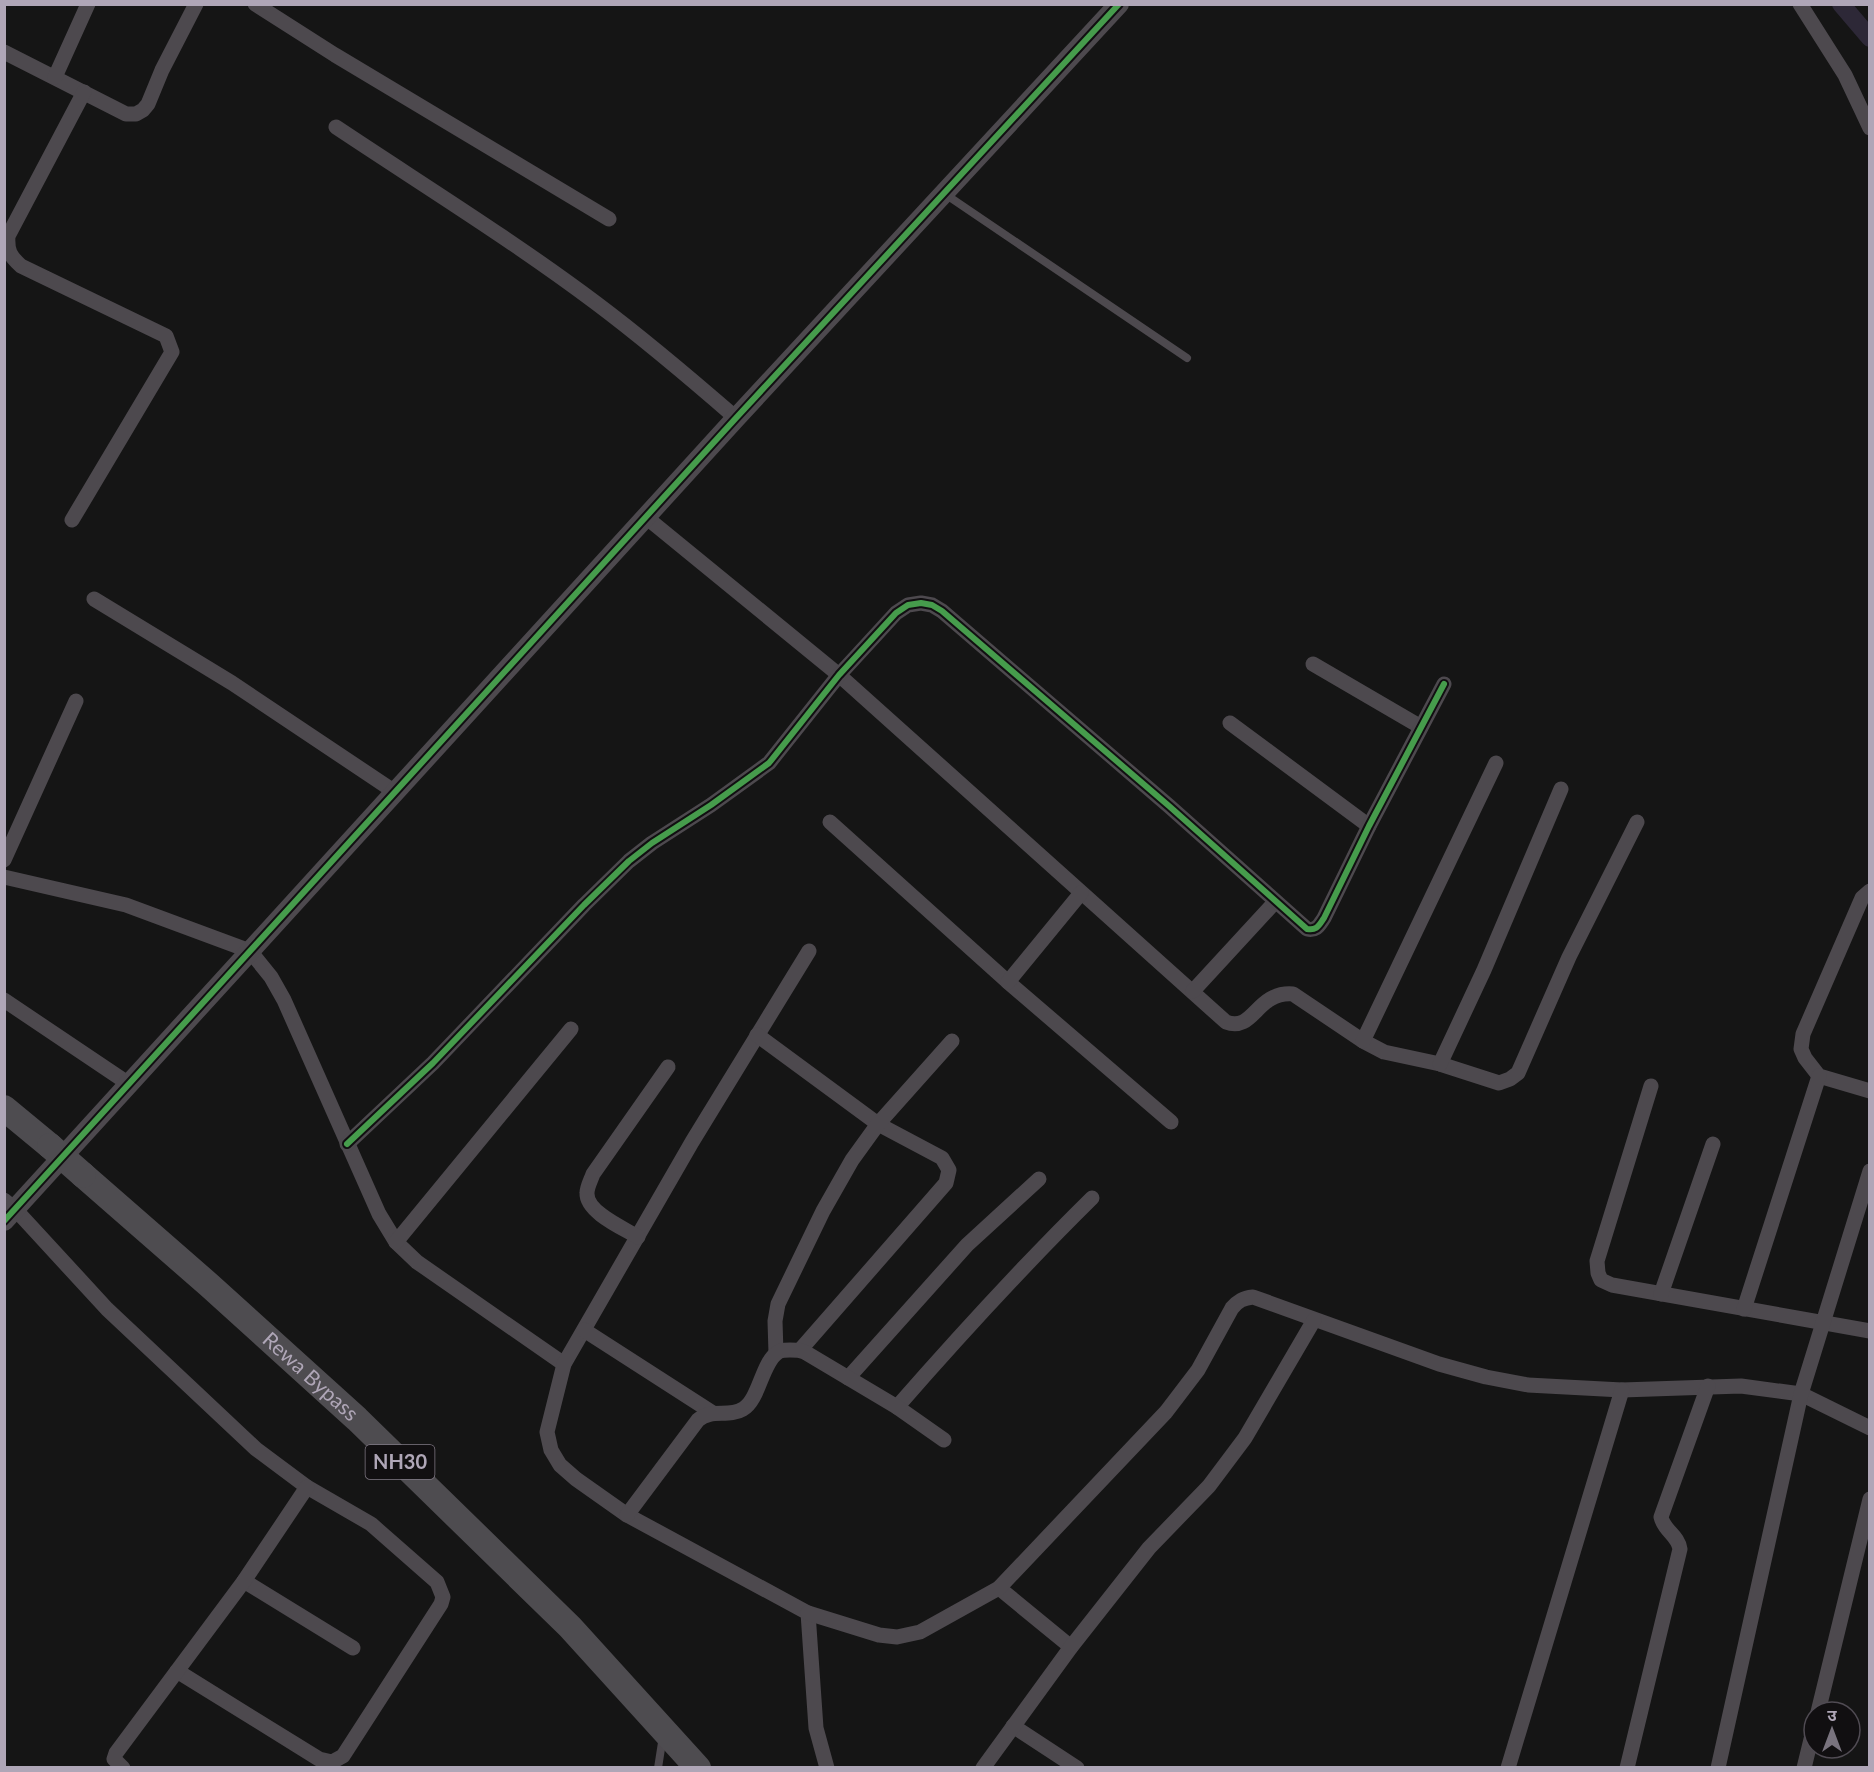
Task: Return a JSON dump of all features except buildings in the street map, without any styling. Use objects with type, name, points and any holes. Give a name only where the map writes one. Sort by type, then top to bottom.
[{"type":"highway","name":"Rewa Bypass","points":[[4,1108],[209,1286],[357,1419],[570,1627],[698,1767]]},
{"type":"street","points":[[55,78],[88,4]]},
{"type":"street","points":[[4,52],[126,114],[136,114],[148,104],[162,70],[196,4]]},
{"type":"street","points":[[255,4],[335,55],[609,219]]},
{"type":"street","points":[[177,1671],[319,1759],[332,1762],[343,1756],[441,1604],[443,1597],[437,1582],[371,1524],[307,1487],[256,1449],[107,1309],[8,1210],[129,1084],[736,418],[1119,4]]},
{"type":"street","points":[[1800,4],[1845,75],[1869,128]]},
{"type":"street","points":[[72,520],[172,352],[166,336],[21,266],[10,256],[7,246],[8,236],[84,92]]},
{"type":"street","points":[[336,127],[488,227],[595,302],[662,354],[736,418]]},
{"type":"street","points":[[647,518],[839,675],[1226,1022],[1238,1025],[1244,1023],[1270,998],[1293,994],[1362,1041],[1384,1052],[1440,1064],[1499,1083],[1510,1079],[1518,1073],[1569,957],[1637,822]]},
{"type":"street","points":[[94,599],[232,683],[395,792]]},
{"type":"street","points":[[347,1144],[433,1063],[629,861],[652,843],[711,806],[769,763],[839,675],[896,613],[908,605],[921,603],[932,605],[974,637],[1307,929],[1316,929],[1324,918],[1369,826],[1444,684]]},
{"type":"street","points":[[1313,664],[1421,727]]},
{"type":"street","points":[[4,860],[76,701]]},
{"type":"street","points":[[1230,723],[1369,826]]},
{"type":"street","points":[[1362,1041],[1496,763]]},
{"type":"street","points":[[1440,1064],[1484,970],[1561,789]]},
{"type":"street","points":[[830,822],[1008,982],[1171,1122]]},
{"type":"street","points":[[4,877],[126,905],[250,951],[284,1000],[379,1214],[396,1242],[417,1262],[564,1364]]},
{"type":"street","points":[[1869,891],[1862,898],[1803,1034],[1801,1048],[1805,1058],[1819,1076],[1869,1091]]},
{"type":"street","points":[[1008,982],[1081,893]]},
{"type":"street","points":[[1193,992],[1275,902]]},
{"type":"street","points":[[809,951],[692,1142],[564,1364],[547,1432],[551,1450],[560,1465],[627,1515],[808,1613],[879,1635],[897,1637],[920,1632],[999,1588],[1166,1412],[1198,1370],[1238,1301],[1253,1297],[1439,1364],[1486,1377],[1528,1385],[1622,1390],[1741,1386],[1801,1394],[1869,1428]]},
{"type":"street","points":[[4,1000],[129,1084]]},
{"type":"street","points":[[396,1242],[571,1029]]},
{"type":"street","points":[[757,1035],[878,1124],[942,1158],[950,1170],[946,1183],[801,1349],[776,1353]]},
{"type":"street","points":[[627,1515],[698,1420],[704,1415],[713,1413],[741,1411],[749,1405],[776,1353],[775,1321],[778,1304],[823,1211],[852,1160],[878,1124],[952,1041]]},
{"type":"street","points":[[638,1237],[598,1213],[588,1201],[587,1191],[594,1174],[668,1067]]},
{"type":"street","points":[[1744,1309],[1819,1076]]},
{"type":"street","points":[[1651,1086],[1596,1261],[1601,1280],[1612,1285],[1869,1331]]},
{"type":"street","points":[[1661,1294],[1713,1143]]},
{"type":"street","points":[[1718,1767],[1801,1394],[1869,1171]]},
{"type":"street","points":[[848,1378],[967,1245],[1039,1179]]},
{"type":"street","points":[[897,1407],[969,1324],[1092,1198]]},
{"type":"street","points":[[983,1767],[1071,1647],[1149,1548],[1209,1486],[1245,1438],[1314,1320]]},
{"type":"street","points":[[584,1330],[713,1413]]},
{"type":"street","points":[[801,1349],[897,1407],[944,1440]]},
{"type":"street","points":[[1627,1767],[1680,1549],[1677,1538],[1662,1523],[1661,1517],[1708,1386]]},
{"type":"street","points":[[1508,1767],[1622,1390]]},
{"type":"street","points":[[123,1767],[114,1759],[116,1754],[244,1581],[307,1487]]},
{"type":"street","points":[[1821,1700],[1869,1499]]},
{"type":"street","points":[[244,1581],[353,1648]]},
{"type":"street","points":[[999,1588],[1071,1647]]},
{"type":"street","points":[[808,1613],[816,1728],[827,1767]]},
{"type":"street","points":[[1013,1726],[1077,1767]]},
{"type":"lane","points":[[944,194],[1187,358]]},
{"type":"lane","points":[[658,1767],[664,1728]]},
{"type":"waterway","points":[[1841,4],[1870,38]]},
{"type":"cycle path","points":[[4,1221],[736,418],[1119,4]]},
{"type":"cycle path","points":[[347,1144],[433,1063],[629,861],[769,763],[839,675],[896,613],[908,605],[921,603],[932,605],[942,611],[1169,806],[1307,929],[1315,928],[1324,918],[1369,826],[1444,684]]}]
